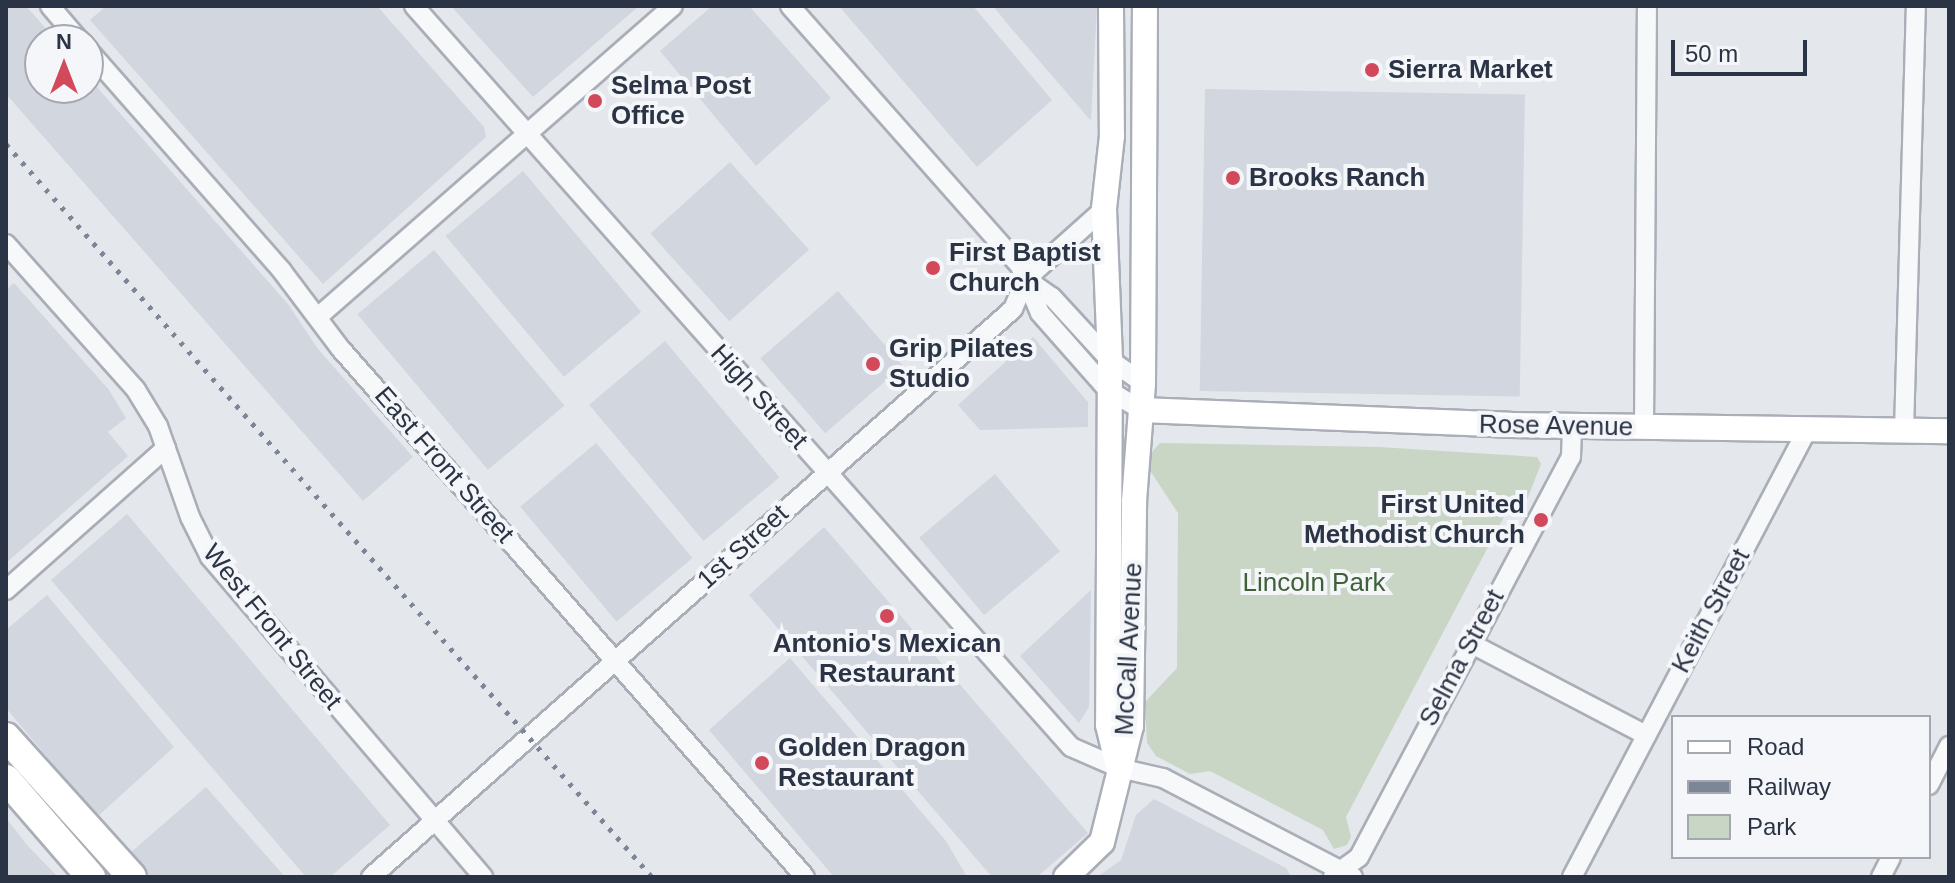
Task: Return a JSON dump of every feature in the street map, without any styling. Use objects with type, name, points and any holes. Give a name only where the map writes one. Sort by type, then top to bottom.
[{"type":"main road","name":"McCall Avenue","points":[[1111,6],[1112,136],[1104,209],[1110,360],[1108,725],[1119,768]]},
{"type":"main road","points":[[1145,6],[1143,383],[1152,409]]},
{"type":"main road","name":"McCall Avenue","points":[[1119,768],[1131,726],[1152,409]]},
{"type":"main road","name":"Rose Avenue","points":[[1152,409],[1572,427],[1949,431]]},
{"type":"main road","points":[[6,737],[132,877]]},
{"type":"main road","points":[[1066,877],[1102,842],[1119,768]]},
{"type":"main road","points":[[6,779],[91,877]]},
{"type":"street","points":[[50,6],[65,24]]},
{"type":"street","name":"High Street","points":[[414,6],[1071,747],[1119,768],[1163,778],[1342,875]]},
{"type":"street","points":[[320,315],[673,6]]},
{"type":"street","points":[[790,6],[1026,279],[1052,297],[1110,360],[1143,383]]},
{"type":"street","points":[[1644,428],[1647,6]]},
{"type":"street","points":[[1904,431],[1916,6]]},
{"type":"street","name":"East Front Street","points":[[104,68],[320,315],[340,348],[805,877]]},
{"type":"street","name":"1st Street","points":[[371,877],[1016,306],[1026,279],[1104,209]]},
{"type":"street","name":"West Front Street","points":[[6,244],[136,390],[166,448],[210,557],[483,877]]},
{"type":"street","points":[[1026,279],[1040,313],[1108,390],[1152,409]]},
{"type":"street","name":"Selma Street","points":[[1342,875],[1359,857],[1571,457],[1572,427]]},
{"type":"street","name":"Keith Street","points":[[1572,877],[1807,430]]},
{"type":"street","points":[[6,590],[166,448]]},
{"type":"street","points":[[1470,643],[1646,735]]},
{"type":"street","points":[[1931,781],[1949,746]]},
{"type":"street","points":[[1881,877],[1890,859]]},
{"type":"shaded area","points":[[6,6],[26,6],[42,24],[24,24],[24,104],[104,104],[104,95],[288,304],[318,349],[413,457],[363,501],[6,94]]},
{"type":"shaded area","points":[[106,6],[377,6],[484,127],[486,137],[323,284],[104,36],[104,24],[94,24],[90,20]]},
{"type":"shaded area","points":[[451,6],[639,6],[533,97]]},
{"type":"shaded area","points":[[712,6],[749,6],[831,98],[756,166],[660,51]]},
{"type":"shaded area","points":[[839,6],[973,6],[1052,100],[977,167]]},
{"type":"shaded area","points":[[993,6],[1097,6],[1091,121],[1011,28]]},
{"type":"shaded area","points":[[1205,89],[1525,95],[1520,397],[1200,391]]},
{"type":"shaded area","points":[[730,162],[809,250],[729,321],[650,234]]},
{"type":"shaded area","points":[[523,171],[641,312],[564,377],[446,236]]},
{"type":"shaded area","points":[[434,250],[564,406],[488,470],[357,314]]},
{"type":"shaded area","points":[[14,283],[109,390],[126,418],[108,432],[128,456],[6,563],[6,290]]},
{"type":"shaded area","points":[[838,291],[903,366],[825,433],[760,359]]},
{"type":"shaded area","points":[[1033,337],[1088,402],[1088,427],[980,430],[958,405]]},
{"type":"shaded area","points":[[665,341],[779,477],[704,541],[589,405]]},
{"type":"shaded area","points":[[596,443],[692,558],[617,622],[520,507]]},
{"type":"shaded area","points":[[995,474],[1060,551],[984,615],[919,538]]},
{"type":"shaded area","points":[[127,514],[390,825],[330,877],[306,877],[51,580]]},
{"type":"shaded area","points":[[824,527],[1088,833],[1037,877],[992,877],[749,595]]},
{"type":"shaded area","points":[[1091,590],[1089,707],[1079,723],[1020,656]]},
{"type":"shaded area","points":[[47,595],[174,747],[97,817],[6,708],[6,630]]},
{"type":"shaded area","points":[[790,658],[946,841],[967,877],[834,877],[709,730]]},
{"type":"shaded area","points":[[206,787],[285,877],[151,877],[129,854]]},
{"type":"shaded area","points":[[1154,799],[1286,868],[1291,877],[1097,877],[1121,860],[1136,815]]},
{"type":"shaded area","points":[[6,818],[27,845],[58,877],[6,877]]},
{"type":"green space","name":"Lincoln Park","points":[[1160,443],[1379,447],[1537,457],[1541,464],[1524,507],[1507,511],[1346,817],[1351,837],[1347,845],[1334,849],[1323,830],[1210,771],[1190,774],[1156,756],[1147,743],[1145,702],[1177,668],[1178,513],[1149,469],[1150,454]]},
{"type":"railway","points":[[6,144],[652,877]]},
{"type":"place","name":"Sierra Market","points":[[1372,70]]},
{"type":"place","name":"Selma Post Office","points":[[595,101]]},
{"type":"place","name":"Brooks Ranch","points":[[1233,178]]},
{"type":"place","name":"First Baptist Church","points":[[933,268]]},
{"type":"place","name":"Grip Pilates Studio","points":[[873,364]]},
{"type":"place","name":"First United Methodist Church","points":[[1541,520]]},
{"type":"place","name":"Antonio's Mexican Restaurant","points":[[887,616]]},
{"type":"place","name":"Golden Dragon Restaurant","points":[[762,763]]}]
